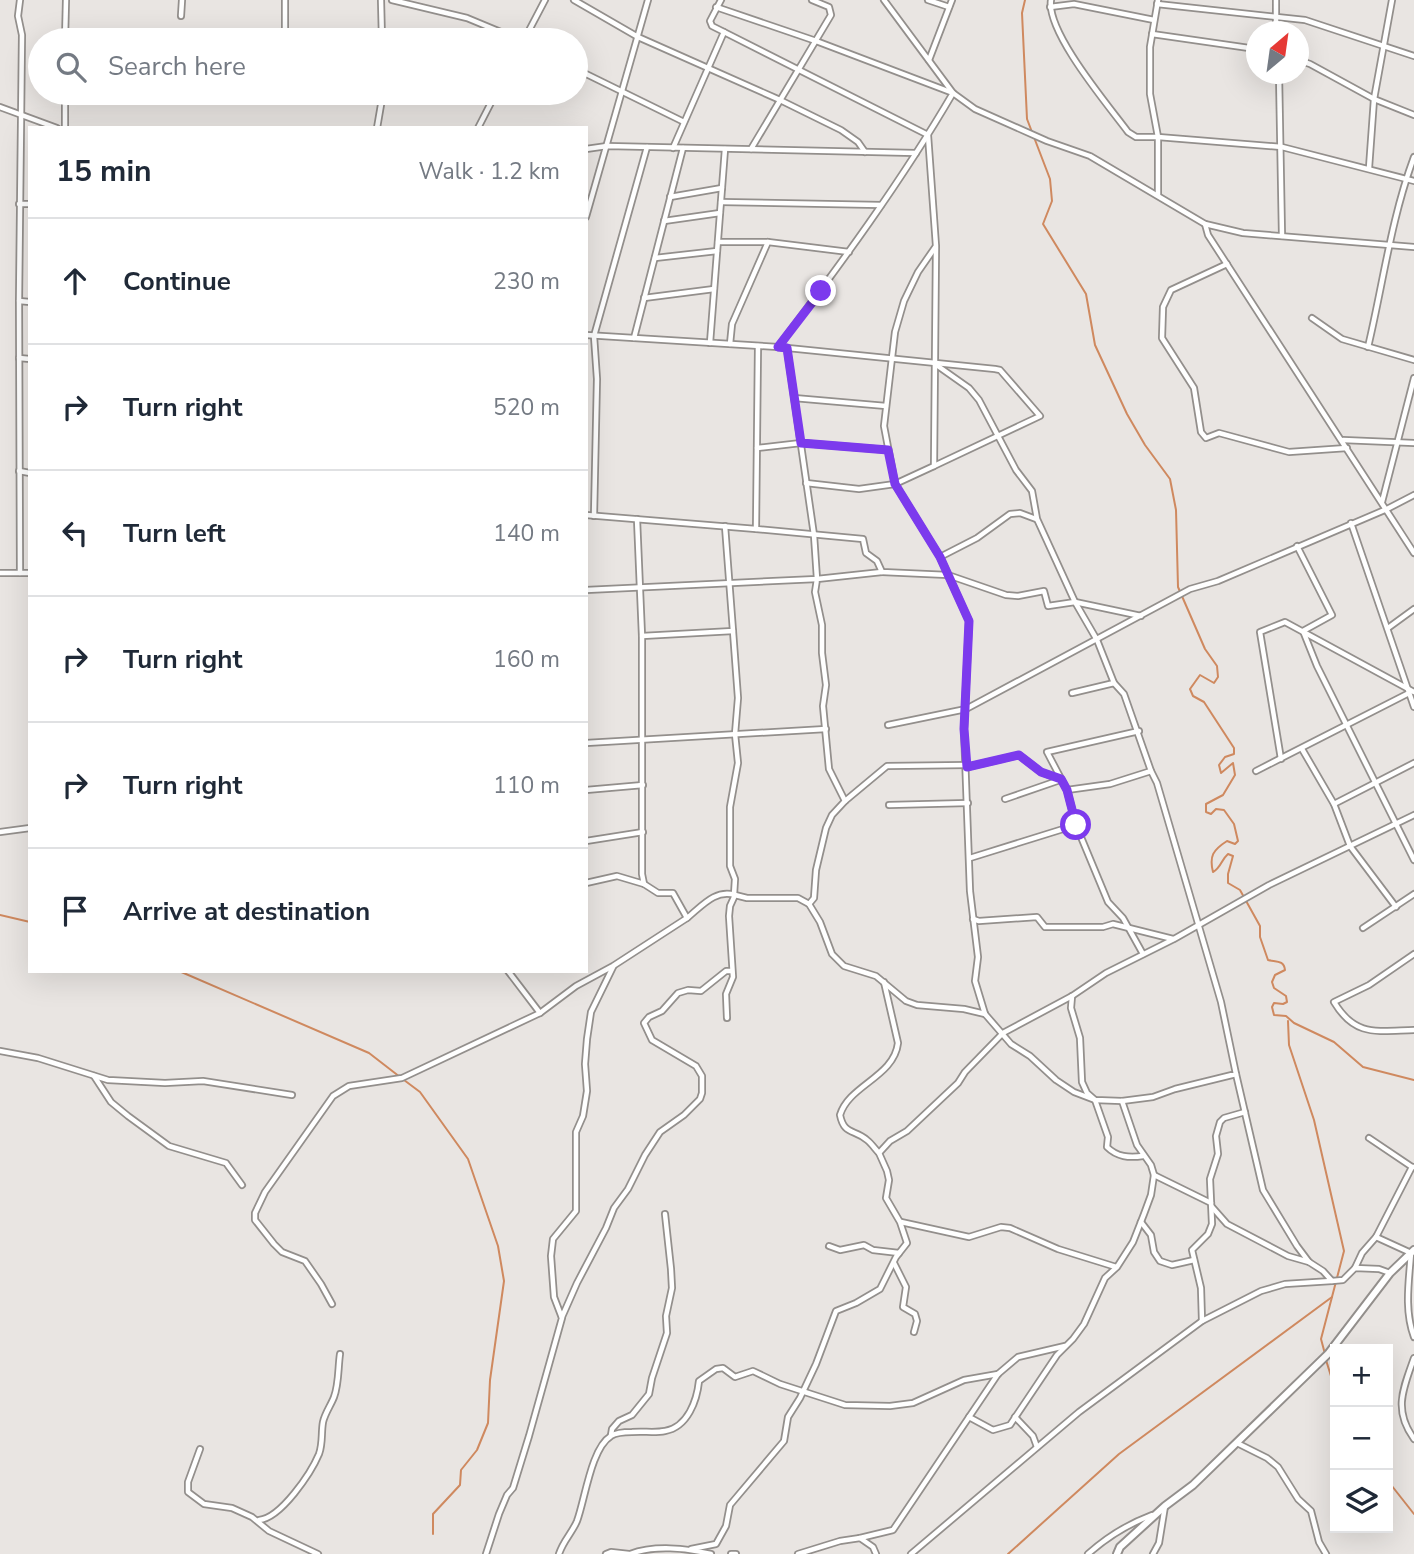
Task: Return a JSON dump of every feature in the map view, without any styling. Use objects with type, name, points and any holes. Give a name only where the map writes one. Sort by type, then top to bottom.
[{"type":"street","points":[[20,0],[20,573]]},
{"type":"street","points":[[65,28],[66,0]]},
{"type":"street","points":[[181,16],[182,0]]},
{"type":"street","points":[[285,0],[285,28]]},
{"type":"street","points":[[374,0],[381,2],[382,28]]},
{"type":"street","points":[[393,0],[467,18],[492,28]]},
{"type":"street","points":[[529,28],[545,0]]},
{"type":"street","points":[[574,0],[638,37],[841,130],[858,142],[865,152]]},
{"type":"street","points":[[589,195],[607,146],[648,0]]},
{"type":"street","points":[[721,0],[710,21],[712,26],[928,135]]},
{"type":"street","points":[[750,150],[816,41],[831,10],[812,0]]},
{"type":"street","points":[[884,0],[953,93]]},
{"type":"street","points":[[928,0],[949,7]]},
{"type":"street","points":[[929,60],[951,0]]},
{"type":"street","points":[[1051,0],[1050,7],[1066,47],[1128,132],[1136,137],[1158,136],[1282,147],[1414,181]]},
{"type":"street","points":[[1275,21],[1276,0]]},
{"type":"street","points":[[1369,168],[1374,99],[1392,0]]},
{"type":"street","points":[[1158,196],[1158,136],[1150,94],[1152,34],[1158,2],[1305,20],[1414,56]]},
{"type":"street","points":[[1050,7],[1074,4],[1154,20]]},
{"type":"street","points":[[716,7],[816,41],[953,93],[975,109],[1018,129],[1090,156],[1205,224],[1243,233],[1414,247]]},
{"type":"street","points":[[673,148],[724,32]]},
{"type":"street","points":[[1152,34],[1246,48]]},
{"type":"street","points":[[1309,64],[1374,99],[1414,115]]},
{"type":"street","points":[[588,75],[684,122]]},
{"type":"street","points":[[1279,84],[1282,236]]},
{"type":"street","points":[[778,347],[850,252],[953,93]]},
{"type":"street","points":[[65,105],[65,126]]},
{"type":"street","points":[[377,126],[381,105]]},
{"type":"street","points":[[479,126],[490,105]]},
{"type":"street","points":[[0,107],[52,126]]},
{"type":"street","points":[[928,135],[936,246],[934,466]]},
{"type":"street","points":[[588,149],[607,146],[916,153]]},
{"type":"street","points":[[594,516],[597,379],[594,336],[647,147]]},
{"type":"street","points":[[634,338],[683,148]]},
{"type":"street","points":[[710,343],[725,149]]},
{"type":"street","points":[[1368,347],[1382,290],[1389,244],[1414,158]]},
{"type":"street","points":[[670,197],[722,188]]},
{"type":"street","points":[[721,202],[881,205]]},
{"type":"street","points":[[19,204],[28,204]]},
{"type":"street","points":[[664,221],[720,213]]},
{"type":"street","points":[[1205,224],[1208,234],[1227,264],[1414,553]]},
{"type":"street","points":[[718,242],[768,242],[850,252]]},
{"type":"street","points":[[730,344],[732,324],[768,242]]},
{"type":"street","points":[[936,246],[918,272],[904,301],[894,332],[884,426],[895,484],[940,557],[969,621],[964,729],[973,919],[978,957],[975,981],[985,1014],[1011,1044],[1030,1056],[1056,1080],[1074,1093],[1095,1100],[1122,1101],[1163,1095],[1175,1089],[1236,1074]]},
{"type":"street","points":[[654,258],[717,251]]},
{"type":"street","points":[[1227,264],[1171,290],[1163,307],[1162,338],[1194,388],[1201,432],[1206,438],[1219,433],[1289,452],[1347,448]]},
{"type":"street","points":[[644,298],[714,289]]},
{"type":"street","points":[[19,301],[28,302]]},
{"type":"street","points":[[1312,318],[1342,339],[1414,360]]},
{"type":"street","points":[[588,335],[778,347],[935,364],[968,364],[1000,370],[1040,416],[895,484],[859,489],[806,484]]},
{"type":"street","points":[[755,529],[758,346]]},
{"type":"street","points":[[787,348],[814,535],[817,579],[815,592],[822,625],[826,685],[823,706],[829,769],[845,801]]},
{"type":"street","points":[[19,358],[28,359]]},
{"type":"street","points":[[935,364],[969,388],[979,400],[1016,470],[1032,491],[1037,519],[1075,602],[1097,640],[1114,683],[1125,694],[1157,783],[1220,1002],[1263,1190],[1309,1262],[1332,1281]]},
{"type":"street","points":[[1382,502],[1414,378]]},
{"type":"street","points":[[794,398],[886,406]]},
{"type":"street","points":[[1342,440],[1414,443]]},
{"type":"street","points":[[757,448],[801,443],[888,450]]},
{"type":"street","points":[[19,471],[28,472]]},
{"type":"street","points":[[888,724],[966,709],[1190,589],[1218,581],[1414,495]]},
{"type":"street","points":[[940,557],[977,538],[1010,514],[1020,513],[1037,519]]},
{"type":"street","points":[[588,515],[863,539],[866,553],[877,561],[883,572]]},
{"type":"street","points":[[637,519],[642,636],[644,884]]},
{"type":"street","points":[[1351,523],[1414,707]]},
{"type":"street","points":[[725,526],[738,698],[735,734],[738,763],[730,807],[730,866],[735,879],[729,916],[732,971],[730,987],[726,993],[727,1018]]},
{"type":"street","points":[[1297,546],[1332,615],[1303,631]]},
{"type":"street","points":[[588,590],[817,579],[883,572],[948,575],[1006,595],[1018,596],[1044,591],[1048,606],[1075,602],[1141,616]]},
{"type":"street","points":[[0,573],[28,573]]},
{"type":"street","points":[[1388,628],[1414,609]]},
{"type":"street","points":[[1281,759],[1261,632],[1286,622],[1410,691]]},
{"type":"street","points":[[642,636],[733,631]]},
{"type":"street","points":[[1303,631],[1345,724],[1414,860]]},
{"type":"street","points":[[1072,693],[1114,683]]},
{"type":"street","points":[[1256,771],[1410,691]]},
{"type":"street","points":[[588,743],[826,729]]},
{"type":"street","points":[[1139,731],[1047,752],[1067,790],[1076,825],[1108,902],[1123,918],[1143,954]]},
{"type":"street","points":[[1302,749],[1334,804],[1350,846],[1396,906]]},
{"type":"street","points":[[809,904],[814,898],[816,870],[826,828],[832,815],[887,766],[967,766],[1019,755],[1041,772],[1061,779]]},
{"type":"street","points":[[1334,804],[1414,763]]},
{"type":"street","points":[[1067,790],[1110,784],[1151,771]]},
{"type":"street","points":[[1005,799],[1061,779]]},
{"type":"street","points":[[588,790],[643,785]]},
{"type":"street","points":[[889,805],[968,803]]},
{"type":"street","points":[[879,1153],[890,1141],[907,1131],[958,1083],[965,1072],[1003,1033],[1072,996],[1106,973],[1174,939],[1269,885],[1414,815]]},
{"type":"street","points":[[970,858],[1076,825]]},
{"type":"street","points":[[0,832],[28,828]]},
{"type":"street","points":[[588,841],[643,832]]},
{"type":"street","points":[[588,883],[617,876],[644,884],[658,893],[673,893],[687,918]]},
{"type":"street","points":[[332,1304],[305,1261],[282,1252],[255,1220],[255,1213],[265,1192],[333,1096],[349,1086],[402,1078],[540,1013],[576,986],[613,966],[687,918],[716,895],[726,892],[747,898],[798,898],[809,904],[820,922],[832,954],[844,966],[863,970],[884,981],[906,1001],[917,1005],[985,1014]]},
{"type":"street","points":[[1363,928],[1414,894]]},
{"type":"street","points":[[973,919],[979,921],[1006,917],[1037,917],[1045,926],[1050,927],[1103,927],[1113,924],[1174,939]]},
{"type":"street","points":[[1414,954],[1369,985],[1334,1002],[1345,1019],[1363,1029],[1414,1030]]},
{"type":"street","points":[[562,1318],[554,1297],[551,1256],[553,1239],[576,1211],[576,1132],[583,1116],[587,1091],[587,1039],[591,1012],[613,966]]},
{"type":"street","points":[[486,1554],[503,1504],[513,1488],[562,1318],[577,1283],[607,1228],[614,1208],[628,1189],[660,1132],[684,1115],[700,1099],[702,1093],[702,1076],[696,1066],[652,1040],[644,1023],[649,1017],[662,1011],[678,993],[688,990],[701,991],[726,971],[732,971]]},
{"type":"street","points":[[510,973],[540,1013]]},
{"type":"street","points":[[606,1554],[691,1549],[716,1544],[726,1526],[730,1505],[784,1441],[788,1417],[804,1390],[836,1311],[880,1289],[907,1243],[901,1222],[886,1198],[889,1180],[879,1153],[865,1138],[848,1131],[842,1125],[840,1115],[848,1099],[885,1067],[897,1050],[896,1033],[884,981]]},
{"type":"street","points":[[1072,996],[1071,1008],[1080,1038],[1082,1082],[1087,1093],[1095,1100],[1108,1137],[1107,1147],[1115,1154],[1134,1158],[1143,1156]]},
{"type":"street","points":[[0,1051],[38,1058],[93,1076],[124,1082],[203,1081],[292,1095]]},
{"type":"street","points":[[93,1076],[101,1090],[128,1116],[169,1146],[226,1163],[242,1185]]},
{"type":"street","points":[[970,1417],[993,1430],[1010,1425],[1057,1355],[1084,1324],[1105,1278],[1117,1267],[1133,1242],[1152,1195],[1154,1175],[1151,1165],[1143,1156],[1122,1101]]},
{"type":"street","points":[[1202,1321],[1201,1289],[1192,1250],[1208,1234],[1212,1224],[1210,1179],[1218,1154],[1216,1136],[1220,1122],[1224,1118],[1245,1112]]},
{"type":"street","points":[[911,1554],[1079,1412],[1202,1321],[1273,1287],[1343,1280],[1355,1268],[1376,1237],[1413,1168],[1369,1138]]},
{"type":"street","points":[[1154,1175],[1211,1205],[1227,1224],[1288,1256],[1309,1262]]},
{"type":"street","points":[[611,1436],[612,1429],[619,1421],[632,1415],[649,1394],[667,1333],[666,1316],[672,1288],[665,1214]]},
{"type":"street","points":[[901,1222],[908,1226],[970,1237],[1001,1227],[1010,1228],[1058,1249],[1117,1267]]},
{"type":"street","points":[[1140,1222],[1151,1235],[1154,1252],[1160,1261],[1172,1265],[1194,1260]]},
{"type":"street","points":[[1376,1237],[1413,1252]]},
{"type":"street","points":[[829,1246],[840,1250],[864,1245],[873,1250],[899,1253]]},
{"type":"street","points":[[1117,1554],[1120,1547],[1165,1506],[1193,1485],[1328,1354],[1390,1273],[1413,1252]]},
{"type":"street","points":[[1413,1252],[1408,1307],[1409,1323],[1414,1336]]},
{"type":"street","points":[[894,1262],[906,1287],[903,1307],[915,1314],[917,1321],[914,1332]]},
{"type":"street","points":[[1355,1268],[1379,1269],[1390,1273]]},
{"type":"street","points":[[798,1554],[840,1541],[892,1530],[998,1374],[1018,1357],[1066,1346]]},
{"type":"street","points":[[259,1520],[269,1519],[288,1500],[309,1472],[319,1453],[323,1422],[336,1391],[340,1354]]},
{"type":"street","points":[[1414,1359],[1404,1385],[1400,1410],[1414,1439]]},
{"type":"street","points":[[559,1554],[563,1542],[577,1522],[602,1444],[611,1436],[665,1431],[680,1426],[697,1398],[699,1381],[716,1369],[723,1368],[735,1377],[753,1371],[760,1372],[780,1384],[845,1405],[890,1406],[913,1403],[964,1380],[998,1374]]},
{"type":"street","points":[[1015,1418],[1032,1436],[1037,1447]]},
{"type":"street","points":[[1236,1443],[1267,1458],[1278,1467],[1298,1499],[1311,1511],[1319,1542],[1326,1554]]},
{"type":"street","points":[[200,1449],[188,1482],[188,1492],[204,1504],[232,1508],[259,1520],[270,1531],[318,1554]]},
{"type":"street","points":[[1153,1554],[1161,1536],[1165,1506]]},
{"type":"street","points":[[1088,1554],[1106,1538],[1157,1513]]},
{"type":"street","points":[[860,1538],[873,1547],[876,1554]]},
{"type":"street","points":[[691,1549],[711,1554]]},
{"type":"street","points":[[731,1554],[736,1554]]},
{"type":"waterway","points":[[1025,0],[1022,13],[1027,119],[1050,179],[1052,201],[1043,224],[1086,294],[1095,345],[1127,414],[1170,479],[1176,510],[1178,587],[1205,649],[1217,666],[1218,677],[1214,683],[1200,675],[1190,689],[1193,696],[1204,702],[1234,748],[1234,754],[1225,757],[1219,765],[1221,773],[1233,763],[1235,775],[1223,795],[1206,804],[1206,812],[1211,814],[1216,809],[1224,810],[1234,824],[1238,841],[1235,844],[1227,841],[1218,847],[1212,858],[1213,872],[1228,854],[1233,856],[1228,883],[1240,890],[1260,926],[1260,937],[1268,960],[1283,964],[1285,970],[1275,975],[1272,982],[1274,988],[1286,996],[1287,1002],[1274,1003],[1274,1015],[1286,1016],[1294,1023],[1334,1042],[1363,1067],[1414,1080]]},
{"type":"waterway","points":[[0,915],[28,922]]},
{"type":"waterway","points":[[184,973],[369,1053],[400,1077]]},
{"type":"waterway","points":[[1288,1021],[1289,1045],[1314,1120],[1344,1251],[1321,1339],[1325,1354]]},
{"type":"waterway","points":[[404,1080],[420,1092],[468,1159],[498,1246],[504,1281],[490,1380],[488,1423],[477,1450],[461,1470],[460,1485],[433,1514],[433,1534]]},
{"type":"waterway","points":[[1008,1554],[1119,1454],[1332,1297]]},
{"type":"waterway","points":[[1326,1360],[1330,1373]]},
{"type":"waterway","points":[[1393,1487],[1414,1514]]},
{"type":"route","points":[[821,291],[778,347],[787,348],[801,443],[888,450],[895,484],[940,557],[969,621],[964,729],[967,767],[1019,755],[1041,772],[1061,779],[1067,790],[1076,825]]}]
